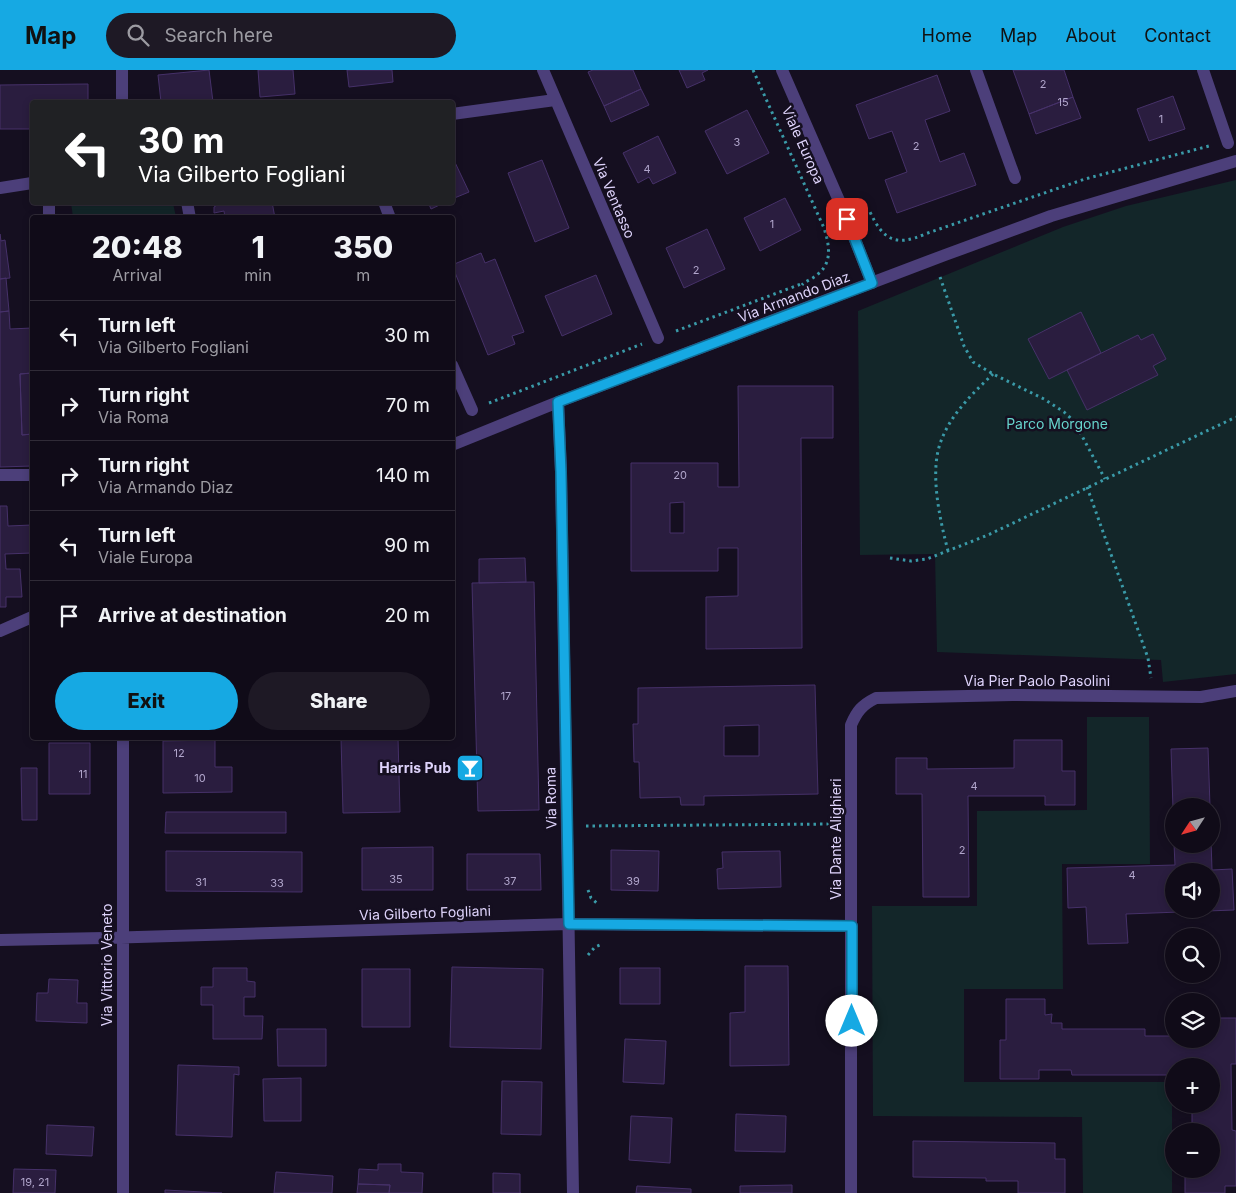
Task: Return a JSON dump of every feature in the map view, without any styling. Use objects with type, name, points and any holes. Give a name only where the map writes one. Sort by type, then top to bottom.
[{"type":"street","points":[[122,70],[122,100]]},
{"type":"street","name":"Via Ventasso","points":[[543,70],[658,338]]},
{"type":"street","name":"Viale Europa","points":[[782,70],[844,212],[872,283]]},
{"type":"street","points":[[976,70],[1015,178]]},
{"type":"street","points":[[1203,70],[1228,143]]},
{"type":"street","points":[[455,114],[555,100]]},
{"type":"street","name":"Via Armando Diaz","points":[[455,444],[558,402],[1052,216],[1236,161]]},
{"type":"street","points":[[0,188],[30,183]]},
{"type":"street","points":[[455,372],[472,410]]},
{"type":"street","name":"Via Roma","points":[[558,402],[561,472],[574,1193]]},
{"type":"street","points":[[0,475],[30,475]]},
{"type":"street","points":[[0,631],[30,619]]},
{"type":"street","name":"Via Pier Paolo Pasolini","points":[[851,725],[856,713],[864,704],[876,698],[1013,695],[1201,697],[1236,691]]},
{"type":"street","name":"Via Dante Alighieri","points":[[851,725],[851,1193]]},
{"type":"street","name":"Via Vittorio Veneto","points":[[123,740],[123,1193]]},
{"type":"street","name":"Via Gilberto Fogliani","points":[[0,940],[569,924],[852,926]]},
{"type":"path","name":"Viale Europa","points":[[472,410],[802,284],[820,273],[829,258],[828,240],[753,70]]},
{"type":"path","points":[[925,234],[967,354],[973,362],[993,374],[1054,404],[1064,412],[1074,422],[1105,478]]},
{"type":"path","points":[[802,284],[811,306]]},
{"type":"path","points":[[948,551],[940,522],[936,497],[940,441],[966,399],[993,374]]},
{"type":"path","points":[[890,558],[911,561],[928,558],[988,535],[1236,417]]},
{"type":"path","points":[[1087,487],[1148,658],[1154,696]]},
{"type":"path","points":[[585,826],[850,824]]},
{"type":"green space","name":"Parco Morgone","points":[[1236,180],[1236,674],[1163,682],[1161,660],[937,652],[935,554],[860,555],[858,311],[1063,227],[1126,206]]},
{"type":"green space","points":[[71,205],[173,205],[176,215],[73,215]]},
{"type":"green space","points":[[1087,717],[1149,717],[1150,864],[1062,864],[1063,989],[964,989],[964,1082],[1165,1082],[1165,1113],[1172,1113],[1172,1123],[1165,1123],[1165,1178],[1172,1178],[1172,1193],[1083,1193],[1082,1117],[873,1116],[872,906],[977,906],[977,811],[1087,810]]},
{"type":"building","points":[[209,70],[213,100],[161,100],[158,75]]},
{"type":"building","points":[[258,70],[293,70],[295,94],[260,97]]},
{"type":"building","points":[[347,70],[392,70],[393,82],[349,87]]},
{"type":"building","points":[[593,70],[633,70],[641,89],[604,106],[588,72]]},
{"type":"building","points":[[679,70],[708,70],[702,73],[705,80],[687,88]]},
{"type":"building","points":[[1013,70],[1064,70],[1073,97],[1029,114]]},
{"type":"building","points":[[937,75],[950,111],[925,120],[940,162],[964,153],[976,185],[897,213],[885,180],[907,172],[892,131],[869,139],[856,105]]},
{"type":"building","points":[[88,84],[88,100],[30,100],[30,129],[0,129],[0,85]]},
{"type":"building","points":[[641,89],[649,105],[611,122],[604,106]]},
{"type":"building","points":[[1173,96],[1185,129],[1149,141],[1137,109]]},
{"type":"building","points":[[1073,97],[1081,118],[1036,134],[1029,114]]},
{"type":"building","points":[[747,110],[769,153],[727,174],[705,131]]},
{"type":"building","points":[[658,136],[676,173],[653,184],[649,177],[638,183],[623,153]]},
{"type":"building","points":[[542,160],[569,228],[535,242],[508,173]]},
{"type":"building","points":[[455,162],[469,192],[455,198]]},
{"type":"building","points":[[785,198],[801,230],[760,251],[744,218]]},
{"type":"building","points":[[217,205],[273,205],[274,215],[225,215],[224,211],[214,213],[214,207]]},
{"type":"building","points":[[429,205],[440,205],[431,209]]},
{"type":"building","points":[[707,229],[725,269],[684,288],[666,248]]},
{"type":"building","points":[[0,234],[1,241],[5,240],[10,278],[0,279]]},
{"type":"building","points":[[481,253],[485,263],[495,259],[524,332],[512,336],[515,344],[488,355],[455,272],[455,264]]},
{"type":"building","points":[[596,275],[612,314],[562,336],[545,296]]},
{"type":"building","points":[[6,278],[9,311],[0,312],[0,279]]},
{"type":"building","points":[[9,311],[10,329],[30,328],[30,373],[20,374],[22,435],[30,434],[30,466],[0,467],[0,312]]},
{"type":"building","points":[[1081,312],[1101,353],[1049,379],[1028,339]]},
{"type":"building","points":[[1153,334],[1166,359],[1153,366],[1158,375],[1087,410],[1067,370],[1138,335],[1141,340]]},
{"type":"building","points":[[30,373],[30,434],[22,435],[20,374]]},
{"type":"building","points":[[738,386],[833,386],[833,438],[801,438],[802,648],[706,649],[706,597],[738,596],[738,548],[718,548],[718,571],[631,571],[631,463],[718,463],[718,487],[739,487]],"holes":[[[684,502],[684,533],[670,533],[670,503]]]},
{"type":"building","points":[[0,506],[7,506],[8,526],[30,525],[30,553],[5,554],[6,569],[20,569],[22,597],[6,597],[6,607],[0,607]]},
{"type":"building","points":[[525,558],[526,582],[479,583],[479,559]]},
{"type":"building","points":[[534,582],[539,810],[478,811],[472,583]]},
{"type":"building","points":[[815,685],[818,794],[704,796],[704,805],[681,805],[680,797],[640,798],[639,762],[634,762],[633,724],[638,724],[638,688]],"holes":[[[759,725],[759,756],[724,756],[724,726]]]},
{"type":"building","points":[[215,740],[215,767],[232,767],[232,792],[163,793],[163,741]]},
{"type":"building","points":[[341,740],[398,740],[400,812],[343,813]]},
{"type":"building","points":[[1014,740],[1062,740],[1062,771],[1075,771],[1075,805],[1045,805],[1045,796],[968,796],[969,897],[923,897],[922,794],[896,794],[896,758],[927,758],[927,769],[1014,768]]},
{"type":"building","points":[[49,743],[90,743],[90,794],[49,794]]},
{"type":"building","points":[[1208,748],[1210,798],[1173,798],[1171,749]]},
{"type":"building","points":[[21,768],[37,768],[37,820],[22,820]]},
{"type":"building","points":[[166,812],[286,812],[286,833],[165,833]]},
{"type":"building","points":[[433,847],[433,890],[362,890],[362,848]]},
{"type":"building","points":[[611,850],[659,851],[658,891],[611,890]]},
{"type":"building","points":[[166,851],[302,852],[302,892],[166,891]]},
{"type":"building","points":[[780,851],[781,887],[718,889],[717,869],[723,868],[722,852]]},
{"type":"building","points":[[1174,853],[1211,853],[1212,863],[1175,863]]},
{"type":"building","points":[[467,854],[540,854],[541,890],[467,890]]},
{"type":"building","points":[[1165,865],[1165,913],[1126,914],[1128,943],[1088,944],[1086,907],[1068,908],[1067,868]]},
{"type":"building","points":[[1232,869],[1234,910],[1220,911],[1220,870]]},
{"type":"building","points":[[745,966],[788,966],[789,1065],[730,1066],[730,1013],[745,1012]]},
{"type":"building","points":[[452,967],[543,969],[541,1049],[450,1047]]},
{"type":"building","points":[[213,968],[247,968],[247,981],[255,982],[255,997],[244,997],[244,1016],[263,1016],[262,1039],[213,1039],[213,1005],[201,1005],[201,987],[213,987]]},
{"type":"building","points":[[620,968],[660,968],[660,1004],[620,1004]]},
{"type":"building","points":[[362,969],[410,969],[410,1027],[362,1027]]},
{"type":"building","points":[[49,979],[78,980],[77,1003],[87,1003],[87,1023],[36,1021],[37,993],[48,993]]},
{"type":"building","points":[[1006,999],[1045,999],[1045,1015],[1052,1014],[1051,1023],[1062,1023],[1062,1029],[1145,1029],[1145,1036],[1165,1036],[1165,1048],[1220,1048],[1220,1018],[1236,1018],[1236,1064],[1231,1064],[1232,1130],[1236,1131],[1236,1186],[1225,1186],[1225,1193],[1185,1193],[1185,1178],[1220,1178],[1220,1123],[1192,1123],[1192,1113],[1220,1113],[1220,1058],[1165,1058],[1165,1075],[1072,1075],[1071,1070],[1039,1070],[1039,1079],[1000,1079],[1000,1040],[1006,1040]]},
{"type":"building","points":[[277,1029],[326,1029],[326,1066],[278,1066]]},
{"type":"building","points":[[625,1039],[666,1041],[664,1084],[623,1082]]},
{"type":"building","points":[[178,1065],[239,1067],[239,1075],[234,1074],[232,1137],[176,1135]]},
{"type":"building","points":[[301,1078],[301,1121],[264,1121],[263,1079]]},
{"type":"building","points":[[502,1081],[542,1082],[541,1135],[501,1134]]},
{"type":"building","points":[[736,1114],[786,1116],[785,1152],[735,1151]]},
{"type":"building","points":[[631,1116],[672,1118],[670,1163],[629,1160]]},
{"type":"building","points":[[47,1125],[94,1127],[92,1156],[46,1154]]},
{"type":"building","points":[[913,1141],[1055,1143],[1055,1159],[1065,1159],[1065,1193],[1018,1193],[1018,1181],[986,1181],[986,1178],[913,1177]]},
{"type":"building","points":[[378,1164],[401,1164],[401,1172],[423,1173],[422,1193],[389,1193],[390,1185],[358,1184],[359,1169],[378,1170]]},
{"type":"building","points":[[14,1169],[56,1170],[55,1193],[13,1193]]},
{"type":"building","points":[[276,1172],[333,1176],[332,1193],[274,1193]]},
{"type":"building","points":[[493,1173],[520,1174],[520,1193],[493,1193]]},
{"type":"building","points":[[358,1184],[390,1185],[389,1193],[357,1193]]},
{"type":"building","points":[[792,1185],[792,1193],[740,1193],[740,1186]]},
{"type":"building","points":[[637,1186],[691,1189],[691,1193],[636,1193]]},
{"type":"building","points":[[165,1190],[222,1193],[165,1193]]},
{"type":"place","name":"Harris Pub","points":[[470,768]]},
{"type":"route","points":[[847,219],[872,283],[558,402],[561,472],[569,924],[852,926],[852,1021]]}]
